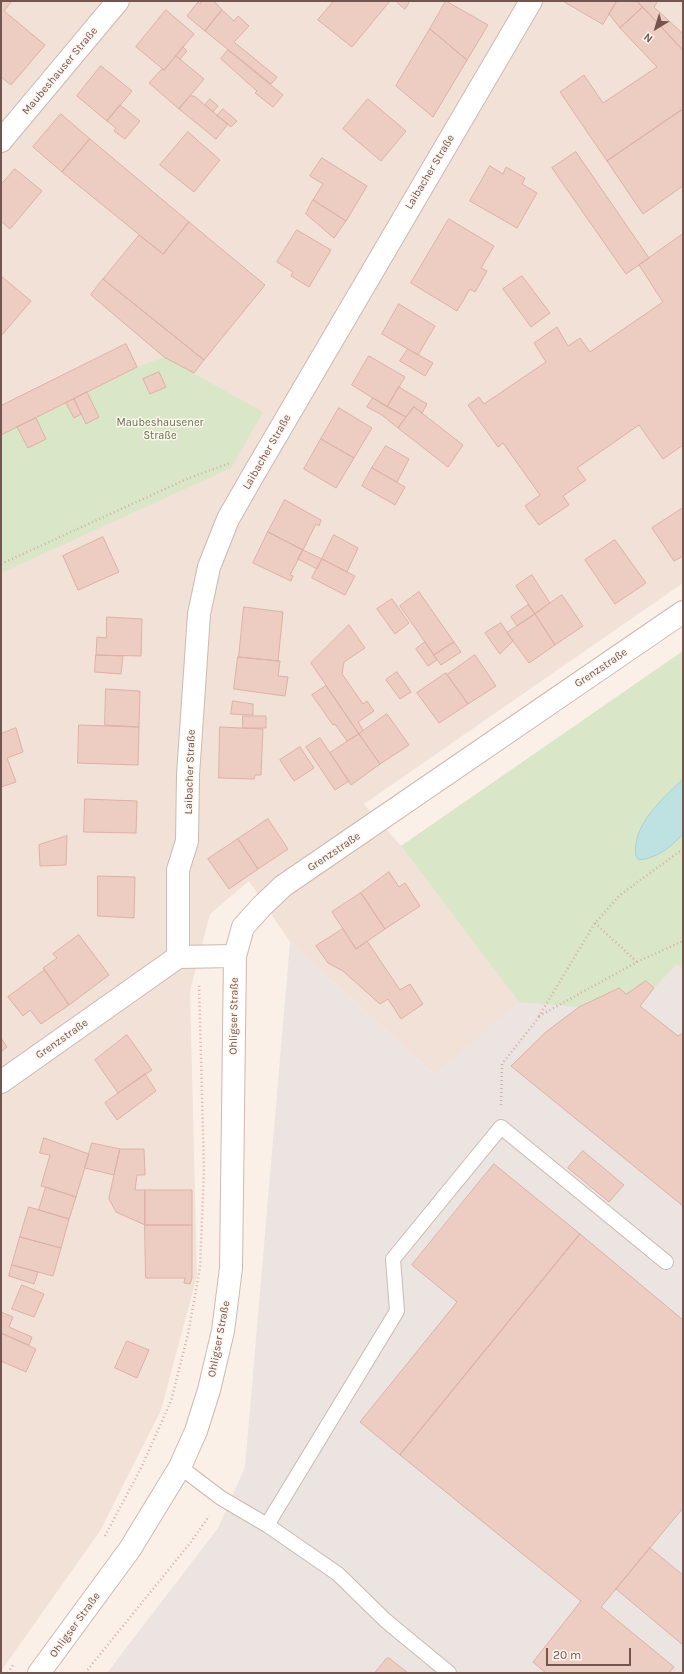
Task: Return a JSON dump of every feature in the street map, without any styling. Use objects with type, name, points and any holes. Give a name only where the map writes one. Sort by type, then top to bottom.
[{"type":"street","name":"Maubeshauser Straße","points":[[1,141],[118,1]]},
{"type":"street","name":"Laibacher Straße","points":[[188,957],[178,870],[187,841],[188,775],[199,614],[209,567],[228,519],[258,466],[530,1]]},
{"type":"street","name":"Grenzstraße","points":[[235,956],[243,928],[262,906],[283,886],[683,612]]},
{"type":"street","points":[[188,957],[235,956]]},
{"type":"street","name":"Ohligser Straße","points":[[39,1673],[130,1549],[180,1467],[196,1431],[209,1390],[223,1331],[231,1268],[235,956]]},
{"type":"street","name":"Grenzstraße","points":[[1,1082],[188,957]]},
{"type":"lane","points":[[267,1525],[397,1311],[393,1259],[501,1127],[666,1262]]},
{"type":"lane","points":[[180,1467],[221,1498],[267,1525],[338,1574],[385,1620],[449,1673]]},
{"type":"path","points":[[1,564],[189,478],[242,459],[258,466]]},
{"type":"path","points":[[501,1127],[502,1064],[539,1016],[595,923],[620,895],[683,849]]},
{"type":"path","points":[[595,923],[637,962]]},
{"type":"path","points":[[539,1016],[637,962],[683,941]]},
{"type":"path","points":[[101,1543],[142,1466],[171,1401],[188,1334],[200,1268],[204,1169],[188,957]]},
{"type":"path","points":[[85,1673],[192,1542],[221,1498]]},
{"type":"path","points":[[8,1673],[17,1660]]},
{"type":"shaded area","points":[[1,1],[683,1],[683,583],[364,804],[401,846],[519,1002],[435,1075],[290,942],[249,881],[210,914],[190,991],[197,1276],[161,1410],[100,1531],[1,1671]]},
{"type":"shaded area","points":[[683,651],[683,1673],[107,1673],[218,1528],[245,1467],[290,942],[435,1075],[518,1002],[401,846]]},
{"type":"green space","name":"Maubeshausener Straße","points":[[164,357],[263,412],[231,468],[1,573],[1,435],[137,367]]},
{"type":"green space","points":[[683,651],[683,969],[677,964],[654,988],[626,994],[618,988],[579,1007],[519,1002],[401,846]]},
{"type":"water","points":[[683,779],[683,834],[674,843],[658,854],[639,860],[636,856],[636,845],[638,834],[643,823],[658,804]]},
{"type":"building","points":[[1,1],[12,1],[4,11],[45,45],[11,85],[1,77]]},
{"type":"building","points":[[202,1],[214,1],[222,10],[205,31],[187,16],[198,2],[200,4]]},
{"type":"building","points":[[334,1],[390,1],[352,47],[318,20]]},
{"type":"building","points":[[396,1],[410,1],[405,9]]},
{"type":"building","points":[[446,1],[488,25],[467,60],[430,29]]},
{"type":"building","points":[[563,1],[617,1],[603,24]]},
{"type":"building","points":[[617,1],[637,1],[643,7],[620,28],[609,14]]},
{"type":"building","points":[[637,1],[658,1],[654,7],[683,34],[683,50]]},
{"type":"building","points":[[643,7],[683,50],[683,109],[607,161],[560,92],[584,75],[603,103],[657,67],[620,28]]},
{"type":"building","points":[[166,10],[194,34],[164,70],[136,47]]},
{"type":"building","points":[[222,10],[234,21],[238,16],[249,26],[234,42],[277,77],[271,84],[205,31]]},
{"type":"building","points":[[430,29],[467,60],[433,117],[396,86]]},
{"type":"building","points":[[183,47],[187,51],[180,59],[176,56]]},
{"type":"building","points":[[228,50],[283,95],[273,107],[255,93],[257,91],[221,59]]},
{"type":"building","points":[[176,56],[204,79],[179,109],[149,83],[162,69],[164,70]]},
{"type":"building","points":[[101,66],[132,91],[107,121],[77,96]]},
{"type":"building","points":[[190,96],[194,96],[228,124],[216,139],[179,109]]},
{"type":"building","points":[[210,99],[218,106],[213,112],[205,105]]},
{"type":"building","points":[[368,99],[406,131],[381,161],[343,129]]},
{"type":"building","points":[[120,105],[140,121],[125,139],[114,131],[116,128],[107,121]]},
{"type":"building","points":[[223,109],[237,121],[231,127],[217,116]]},
{"type":"building","points":[[683,109],[683,186],[643,214],[607,161]]},
{"type":"building","points":[[61,114],[90,139],[62,172],[33,147]]},
{"type":"building","points":[[188,132],[220,160],[194,192],[160,165]]},
{"type":"building","points":[[90,139],[189,222],[163,254],[62,172]]},
{"type":"building","points":[[576,152],[649,258],[626,274],[552,168]]},
{"type":"building","points":[[322,158],[367,186],[346,221],[313,200],[323,184],[310,176]]},
{"type":"building","points":[[490,166],[503,174],[506,167],[525,178],[522,184],[537,193],[517,228],[470,201]]},
{"type":"building","points":[[15,169],[42,191],[10,229],[1,221],[1,185]]},
{"type":"building","points":[[313,200],[346,221],[334,238],[306,214]]},
{"type":"building","points":[[449,219],[494,246],[481,268],[487,271],[475,292],[470,289],[457,311],[411,283]]},
{"type":"building","points":[[189,222],[265,285],[204,360],[103,279],[139,235],[163,254]]},
{"type":"building","points":[[297,230],[331,250],[309,287],[291,276],[293,272],[277,262]]},
{"type":"building","points":[[683,234],[683,445],[663,459],[639,425],[577,468],[586,480],[563,496],[569,505],[539,525],[525,506],[540,495],[503,443],[498,447],[468,405],[479,397],[484,404],[546,362],[534,343],[557,327],[568,346],[580,338],[590,352],[663,302],[639,265]]},
{"type":"building","points":[[1,276],[31,301],[1,336]]},
{"type":"building","points":[[522,276],[550,313],[531,327],[503,289]]},
{"type":"building","points":[[103,279],[204,360],[194,373],[164,357],[91,295]]},
{"type":"building","points":[[399,304],[435,326],[418,355],[382,334]]},
{"type":"building","points":[[126,344],[137,367],[1,435],[1,406]]},
{"type":"building","points":[[408,349],[433,363],[425,376],[400,361]]},
{"type":"building","points":[[369,356],[405,377],[387,407],[352,385]]},
{"type":"building","points":[[159,372],[166,387],[150,394],[143,379]]},
{"type":"building","points":[[399,387],[427,404],[422,413],[414,407],[406,417],[387,407]]},
{"type":"building","points":[[87,392],[99,417],[86,424],[74,399]]},
{"type":"building","points":[[373,398],[406,417],[398,428],[382,415],[367,407]]},
{"type":"building","points":[[74,399],[81,414],[74,418],[66,403]]},
{"type":"building","points":[[414,407],[463,445],[448,467],[398,428]]},
{"type":"building","points":[[339,408],[372,428],[354,458],[321,439]]},
{"type":"building","points":[[36,418],[46,439],[28,448],[17,427]]},
{"type":"building","points":[[321,439],[354,458],[336,488],[304,469]]},
{"type":"building","points":[[386,446],[409,459],[397,482],[372,468]]},
{"type":"building","points":[[372,468],[405,487],[395,505],[362,486]]},
{"type":"building","points":[[285,500],[321,520],[319,526],[316,524],[303,550],[268,532]]},
{"type":"building","points":[[683,508],[683,556],[674,561],[652,528]]},
{"type":"building","points":[[268,532],[303,550],[290,575],[293,576],[291,581],[253,563]]},
{"type":"building","points":[[334,535],[358,548],[347,572],[322,559]]},
{"type":"building","points":[[103,537],[119,572],[78,590],[63,556]]},
{"type":"building","points":[[615,540],[646,583],[615,604],[585,560]]},
{"type":"building","points":[[303,550],[322,559],[317,569],[298,559]]},
{"type":"building","points":[[322,559],[355,576],[345,595],[312,578]]},
{"type":"building","points":[[532,575],[550,603],[535,614],[516,586]]},
{"type":"building","points":[[419,592],[454,642],[434,655],[400,606]]},
{"type":"building","points":[[562,595],[583,626],[555,645],[535,614]]},
{"type":"building","points":[[392,599],[409,623],[395,634],[377,609]]},
{"type":"building","points":[[528,605],[535,614],[517,626],[511,617]]},
{"type":"building","points":[[244,607],[283,612],[278,661],[239,657]]},
{"type":"building","points":[[535,614],[555,645],[529,663],[507,633]]},
{"type":"building","points":[[107,617],[142,619],[141,656],[96,655],[97,637],[106,638]]},
{"type":"building","points":[[501,623],[513,641],[500,654],[485,633]]},
{"type":"building","points":[[349,625],[365,648],[344,662],[342,674],[363,704],[367,701],[374,711],[358,722],[363,730],[359,734],[311,663]]},
{"type":"building","points":[[425,642],[437,660],[428,666],[416,649]]},
{"type":"building","points":[[454,642],[461,652],[441,665],[434,655]]},
{"type":"building","points":[[96,655],[123,656],[121,674],[95,672]]},
{"type":"building","points":[[475,655],[496,686],[468,704],[447,675]]},
{"type":"building","points":[[238,657],[280,661],[278,676],[288,677],[285,696],[234,689]]},
{"type":"building","points":[[397,672],[411,692],[400,699],[386,680]]},
{"type":"building","points":[[446,673],[468,704],[439,723],[417,693]]},
{"type":"building","points":[[326,686],[359,734],[347,741],[335,724],[333,725],[312,695]]},
{"type":"building","points":[[106,689],[140,691],[139,727],[105,725]]},
{"type":"building","points":[[233,701],[253,704],[253,715],[231,714]]},
{"type":"building","points":[[387,714],[409,745],[380,764],[359,734]]},
{"type":"building","points":[[243,716],[266,716],[266,728],[243,728]]},
{"type":"building","points":[[79,725],[139,727],[138,765],[78,763]]},
{"type":"building","points":[[220,727],[263,729],[261,775],[255,775],[254,779],[219,778]]},
{"type":"building","points":[[16,728],[23,752],[7,758],[16,782],[1,787],[1,734]]},
{"type":"building","points":[[359,734],[380,764],[351,785],[330,753]]},
{"type":"building","points":[[320,738],[349,781],[335,790],[306,747]]},
{"type":"building","points":[[300,747],[314,768],[294,781],[280,760]]},
{"type":"building","points":[[85,799],[137,801],[136,833],[84,832]]},
{"type":"building","points":[[268,819],[288,849],[258,869],[238,839]]},
{"type":"building","points":[[67,836],[66,865],[40,866],[39,845]]},
{"type":"building","points":[[238,839],[258,869],[229,889],[208,859]]},
{"type":"building","points":[[389,872],[399,887],[405,883],[420,906],[385,929],[361,893]]},
{"type":"building","points":[[98,876],[135,877],[134,918],[98,916]]},
{"type":"building","points":[[361,893],[385,929],[356,949],[332,912]]},
{"type":"building","points":[[343,929],[356,949],[367,941],[400,990],[410,984],[423,1004],[401,1019],[388,999],[380,1004],[343,971],[328,963],[316,946]]},
{"type":"building","points":[[79,935],[109,975],[69,1005],[43,968],[57,958],[53,954]]},
{"type":"building","points":[[45,970],[69,1005],[41,1024],[30,1010],[23,1016],[8,997]]},
{"type":"building","points":[[646,981],[654,988],[640,1006],[678,1036],[683,1033],[683,1206],[511,1066],[546,1032],[579,1007],[619,988],[626,994]]},
{"type":"building","points":[[127,1035],[152,1070],[118,1093],[95,1060]]},
{"type":"building","points":[[1,1038],[7,1047],[1,1052]]},
{"type":"building","points":[[145,1074],[156,1091],[117,1120],[105,1103]]},
{"type":"building","points":[[44,1138],[89,1154],[76,1197],[41,1186],[50,1155],[40,1153]]},
{"type":"building","points":[[92,1143],[120,1149],[114,1175],[85,1168]]},
{"type":"building","points":[[120,1149],[144,1149],[145,1175],[137,1175],[135,1190],[145,1190],[145,1225],[116,1212],[109,1199]]},
{"type":"building","points":[[583,1151],[624,1185],[609,1202],[568,1168]]},
{"type":"building","points":[[494,1164],[580,1234],[400,1455],[360,1422],[457,1302],[412,1265]]},
{"type":"building","points":[[46,1187],[76,1197],[69,1219],[39,1210]]},
{"type":"building","points":[[145,1190],[192,1190],[192,1225],[145,1225]]},
{"type":"building","points":[[29,1207],[69,1219],[61,1248],[20,1237]]},
{"type":"building","points":[[145,1225],[192,1225],[192,1278],[190,1284],[184,1283],[185,1278],[146,1278]]},
{"type":"building","points":[[580,1234],[683,1320],[683,1508],[601,1607],[674,1667],[669,1673],[546,1673],[533,1662],[581,1601],[400,1455]]},
{"type":"building","points":[[20,1237],[61,1248],[53,1276],[12,1265]]},
{"type":"building","points":[[12,1265],[38,1272],[34,1284],[9,1276]]},
{"type":"building","points":[[22,1285],[44,1294],[34,1317],[12,1309]]},
{"type":"building","points":[[1,1312],[13,1317],[9,1327],[32,1337],[29,1345],[1,1333]]},
{"type":"building","points":[[1,1333],[36,1349],[26,1372],[1,1361]]},
{"type":"building","points":[[127,1341],[149,1350],[137,1378],[115,1368]]},
{"type":"building","points":[[650,1548],[683,1575],[683,1645],[616,1589]]},
{"type":"building","points":[[387,1658],[389,1658],[408,1673],[375,1673]]}]
